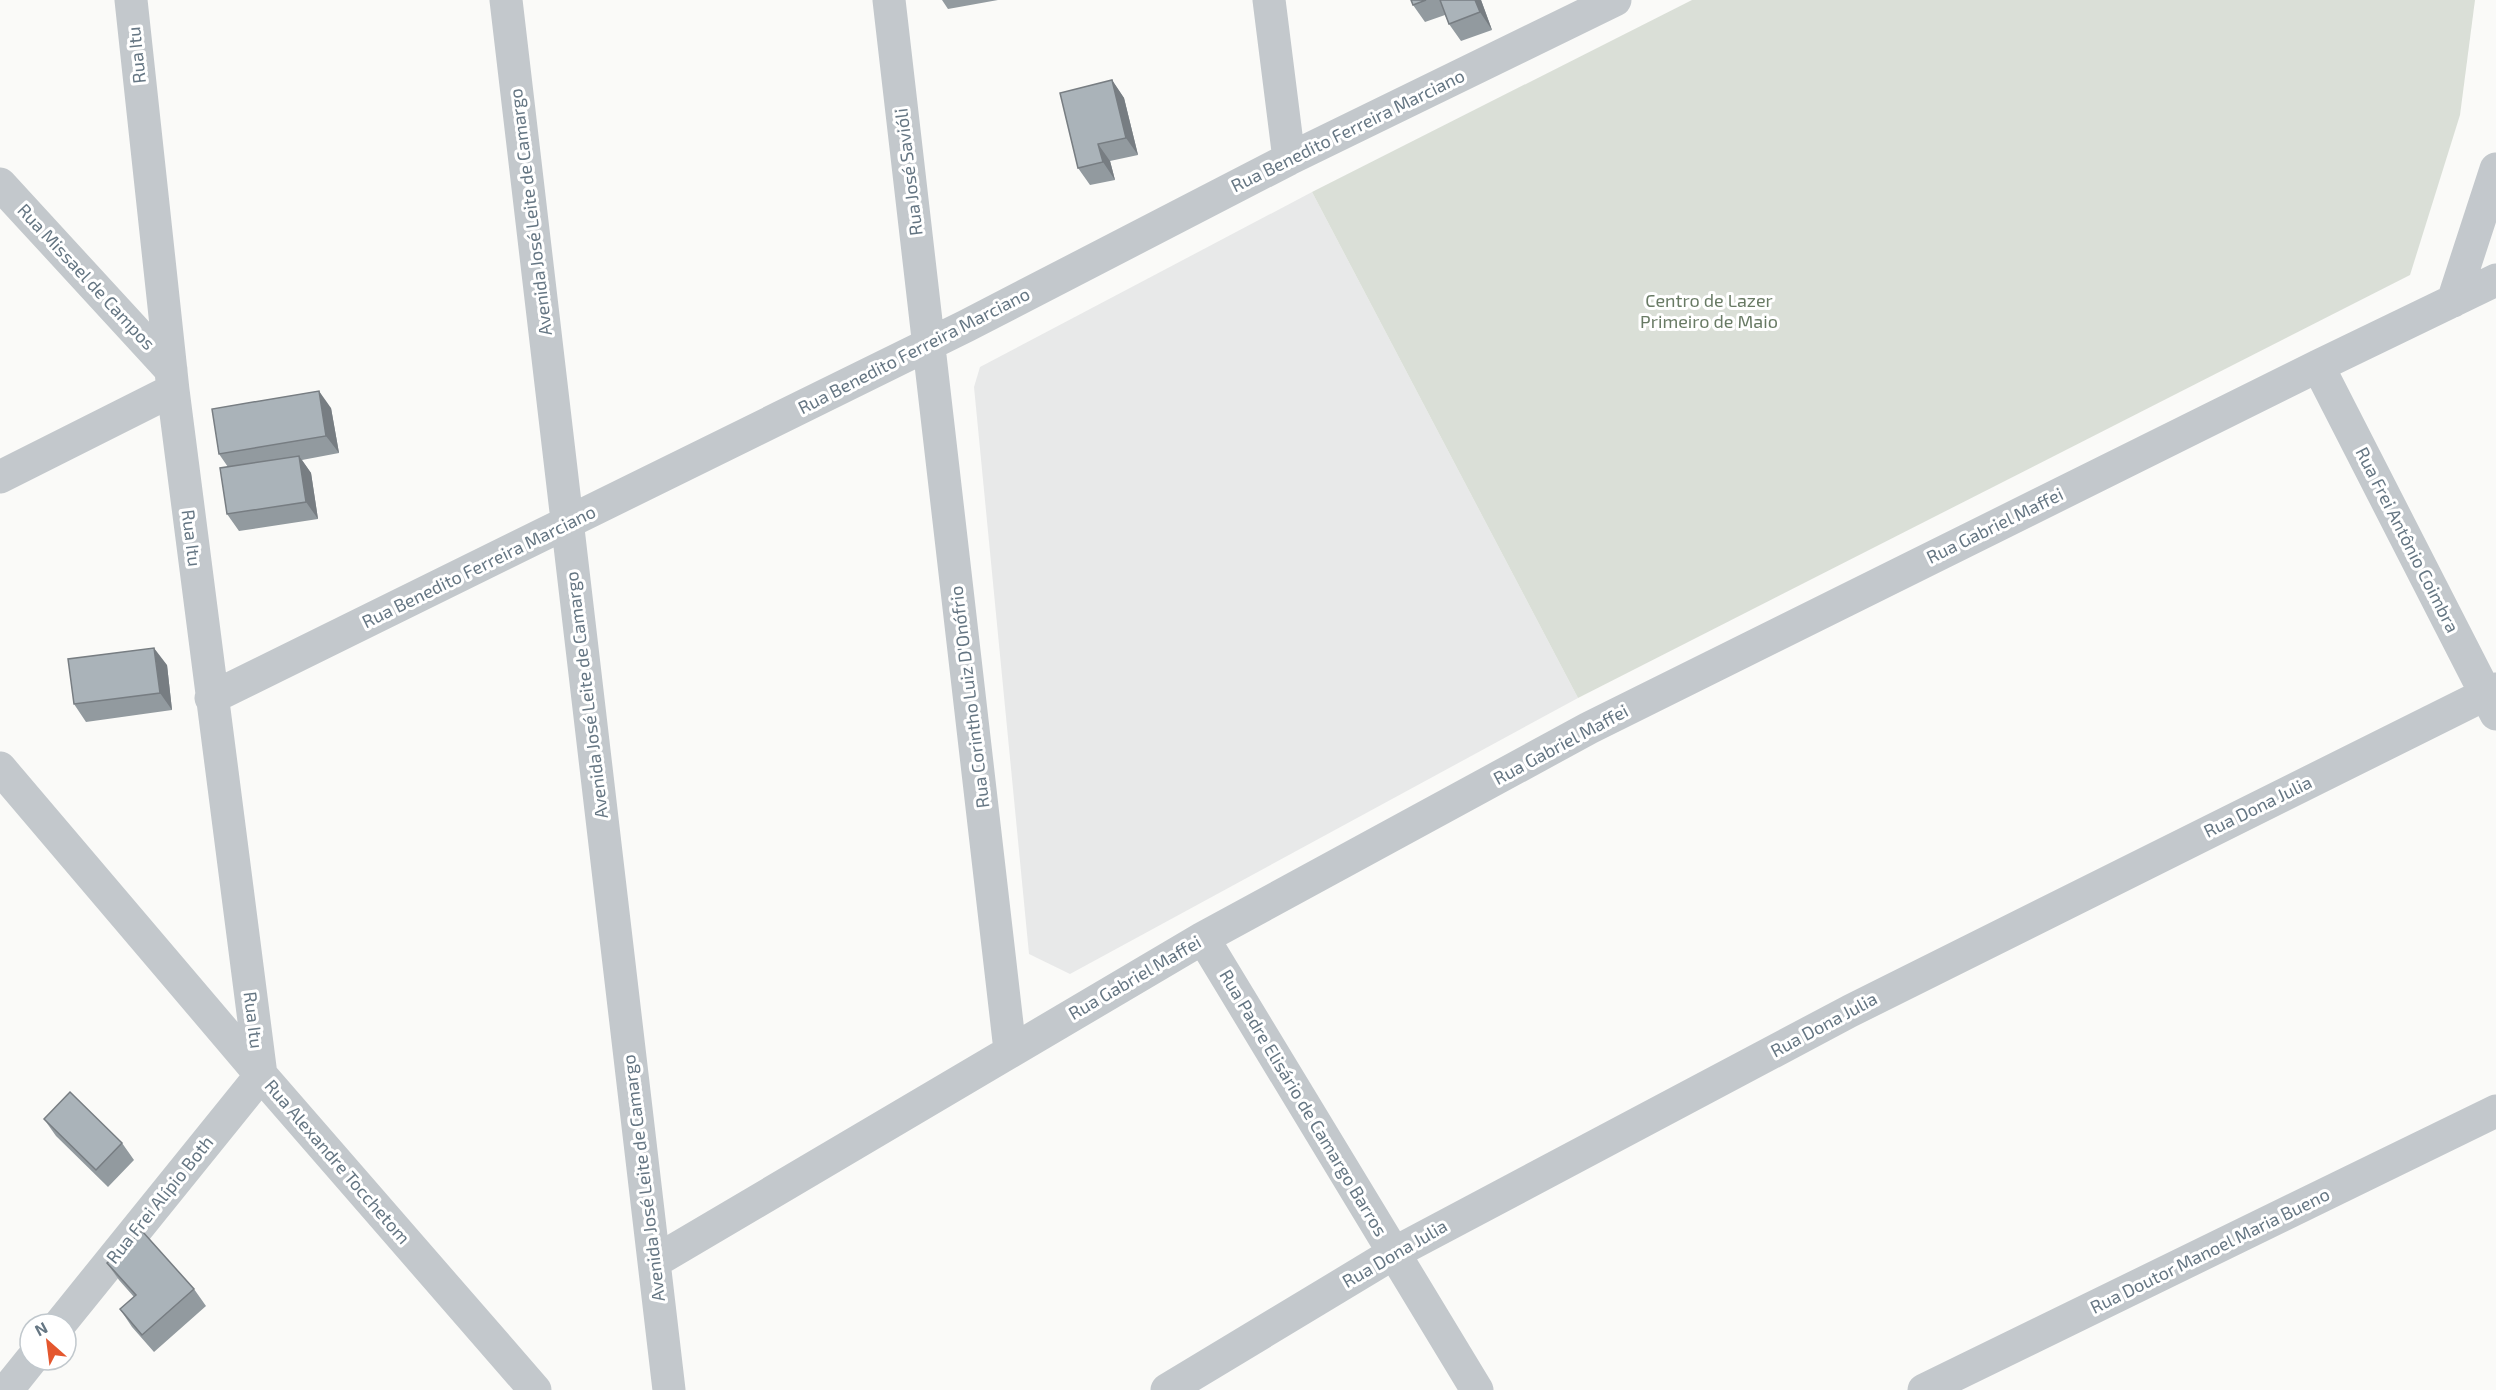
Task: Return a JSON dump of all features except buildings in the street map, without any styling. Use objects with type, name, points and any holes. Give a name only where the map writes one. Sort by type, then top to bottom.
[{"type":"street","name":"Rua Itu","points":[[131,0],[172,380],[261,1076]]},
{"type":"street","name":"Avenida José Leite de Camargo","points":[[506,0],[669,1390]]},
{"type":"street","name":"Rua José Savióli","points":[[889,0],[929,345]]},
{"type":"street","points":[[1269,0],[1289,159]]},
{"type":"street","name":"Rua Benedito Ferreira Marciano","points":[[211,698],[929,345],[1289,159],[1615,0]]},
{"type":"street","points":[[2453,301],[2496,169]]},
{"type":"street","name":"Rua Missael de Campos","points":[[0,184],[172,380]]},
{"type":"street","name":"Rua Gabriel Maffei","points":[[654,1262],[1203,938],[1589,728],[2496,280]]},
{"type":"street","name":"Rua Corintho Luiz D'Onófrio","points":[[929,345],[1010,1050]]},
{"type":"street","name":"Rua Frei Antônio Coimbra","points":[[2318,366],[2493,699]]},
{"type":"street","points":[[0,477],[172,380]]},
{"type":"street","name":"Rua Dona Julia","points":[[1167,1390],[1394,1253],[1850,1011],[2493,699]]},
{"type":"street","name":"Rua Alexandre Tocchetom","points":[[0,768],[261,1076],[535,1390]]},
{"type":"street","name":"Rua Padre Elisário de Camargo Barros","points":[[1203,938],[1478,1390]]},
{"type":"street","name":"Rua Frei Alípio Both","points":[[70,1312],[261,1076]]},
{"type":"street","name":"Rua Doutor Manoel Maria Bueno","points":[[1924,1390],[2496,1111]]},
{"type":"street","points":[[7,1390],[21,1372]]},
{"type":"shaded area","points":[[1312,192],[1578,698],[1070,974],[1029,954],[974,387],[980,367]]},
{"type":"green space","name":"Centro de Lazer Primeiro de Maio","points":[[1692,0],[2475,0],[2460,115],[2410,275],[1578,698],[1312,192]]}]
